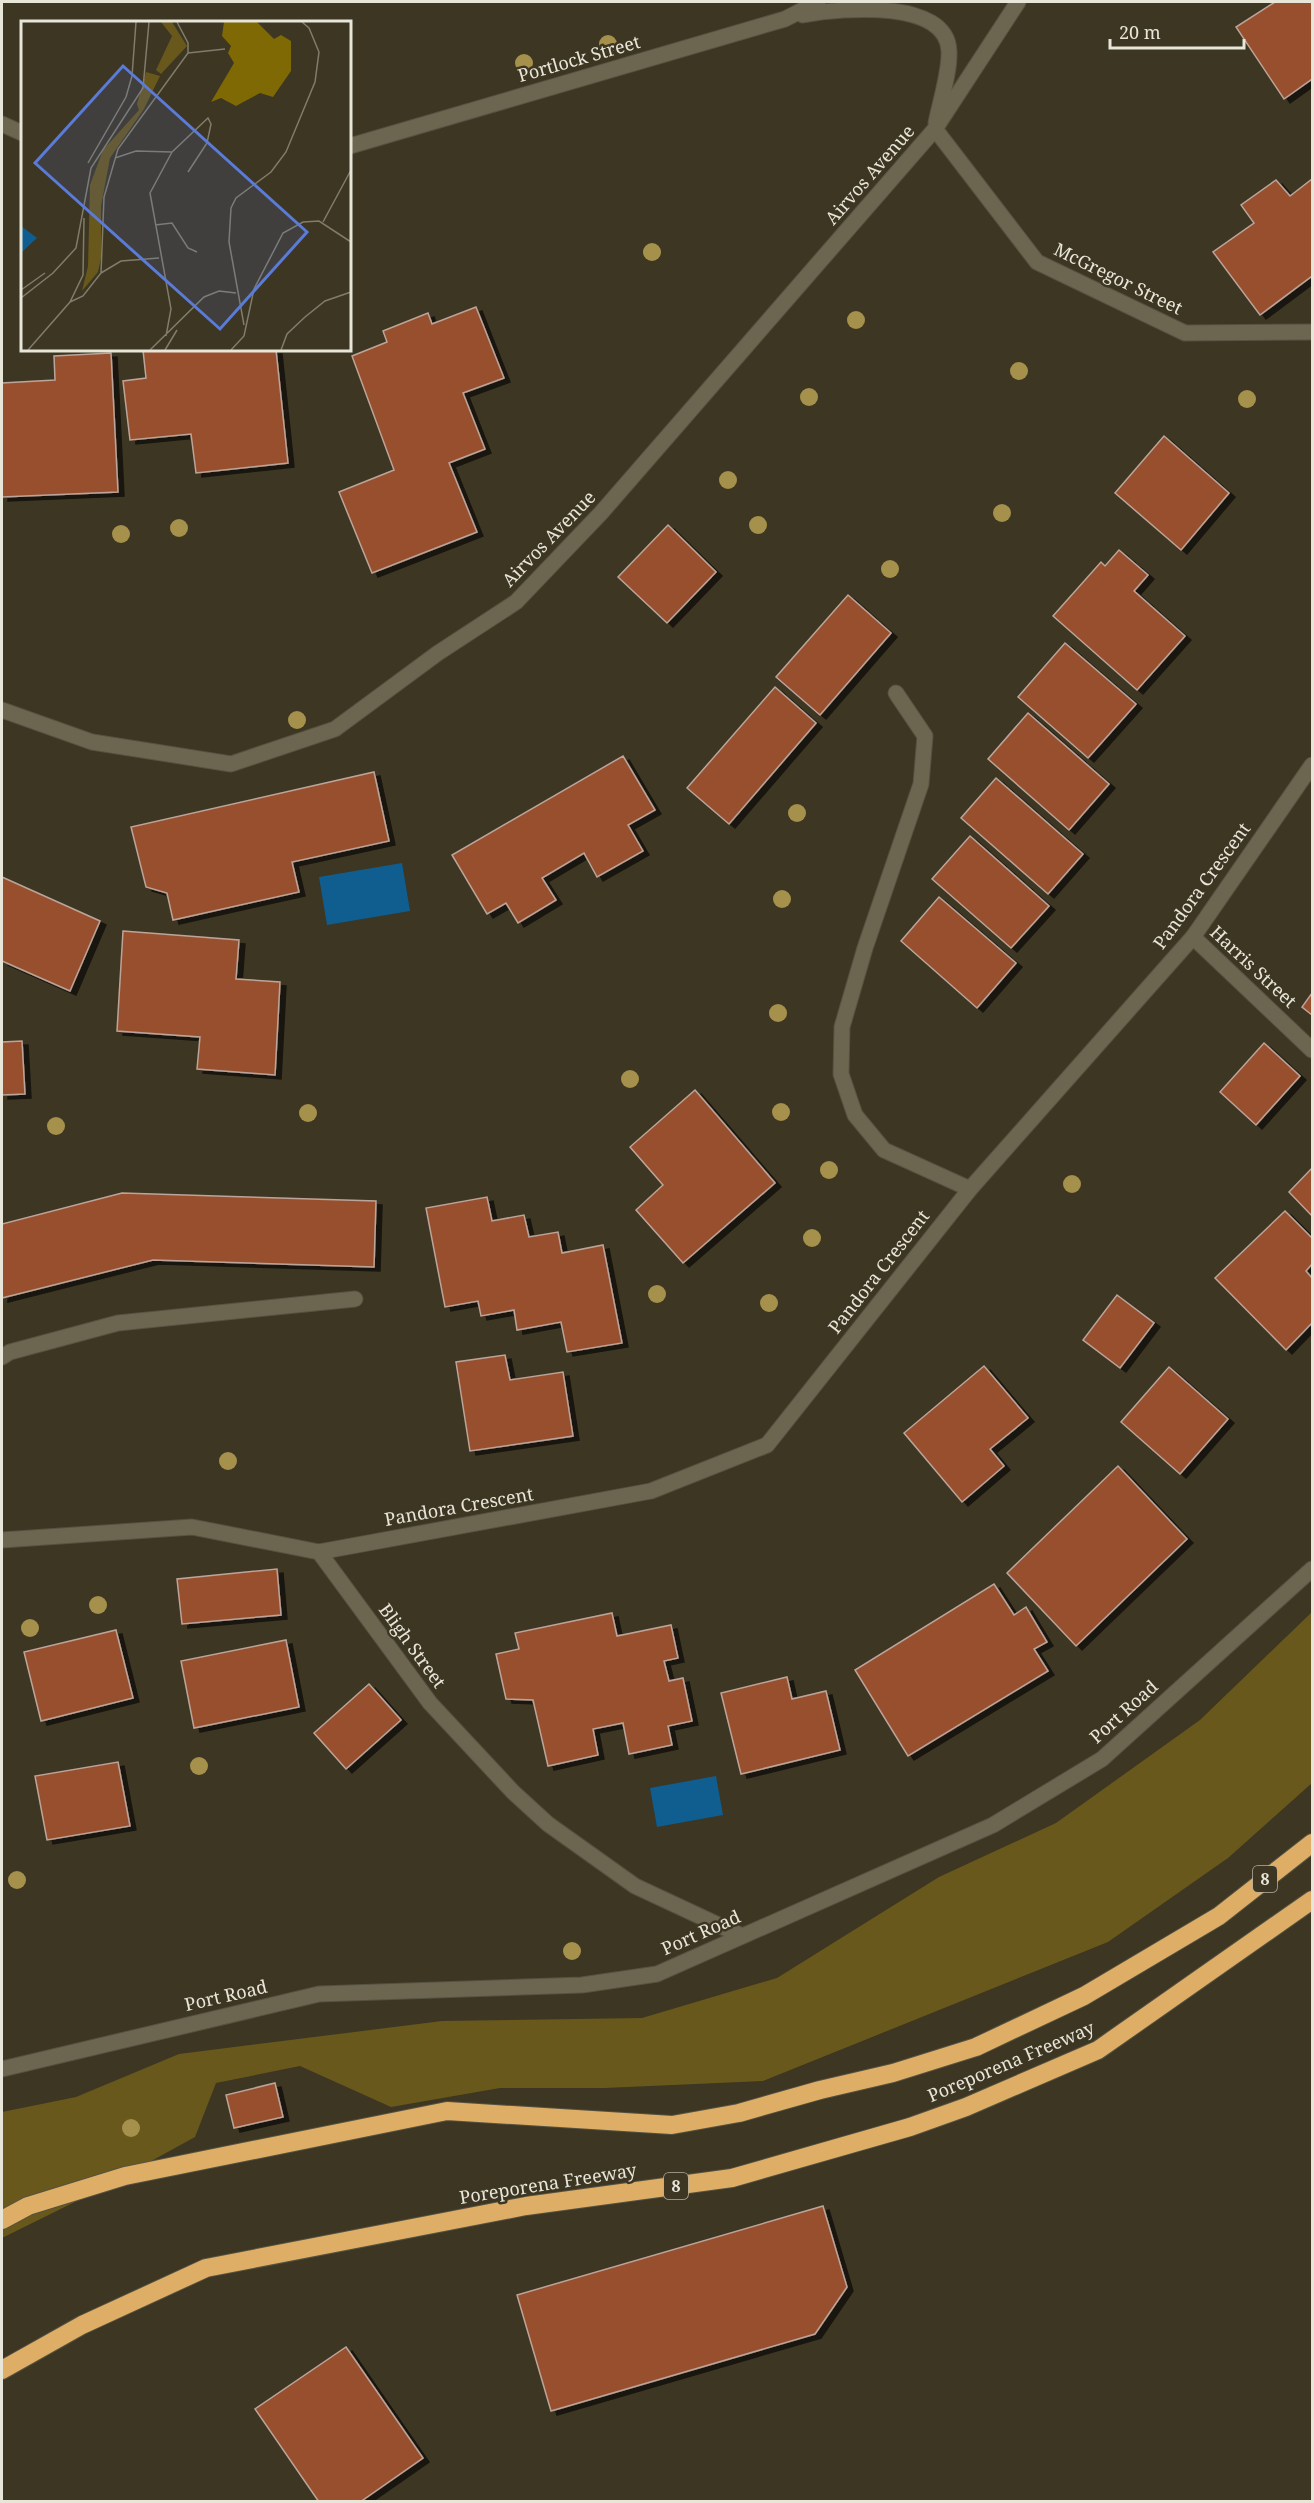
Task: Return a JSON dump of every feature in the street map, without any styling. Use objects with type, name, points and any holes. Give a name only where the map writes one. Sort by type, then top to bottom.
[{"type":"highway","name":"Poreporena Freeway","points":[[2,2220],[28,2206],[125,2176],[447,2110],[672,2125],[739,2113],[820,2090],[893,2073],[976,2047],[1084,1996],[1219,1916],[1312,1843]]},
{"type":"highway","name":"Poreporena Freeway","points":[[2,2370],[82,2325],[206,2268],[526,2206],[732,2178],[910,2127],[966,2107],[1098,2050],[1312,1900]]},
{"type":"street","name":"Portlock Street","points":[[351,146],[784,19],[818,2]]},
{"type":"street","name":"Airvos Avenue","points":[[2,710],[92,742],[231,764],[335,729],[438,653],[516,602],[601,513],[935,129],[1018,2]]},
{"type":"street","points":[[784,19],[865,3],[915,4],[940,20],[949,50],[935,129]]},
{"type":"street","points":[[2,124],[21,133]]},
{"type":"street","name":"McGregor Street","points":[[935,129],[1037,262],[1185,333],[1312,332]]},
{"type":"street","points":[[896,693],[925,736],[921,784],[872,927],[842,1027],[841,1074],[855,1115],[884,1149],[970,1189]]},
{"type":"street","name":"Pandora Crescent","points":[[319,1552],[651,1491],[767,1445],[970,1189],[1193,937],[1312,765]]},
{"type":"street","name":"Harris Street","points":[[1193,937],[1312,1050]]},
{"type":"street","points":[[2,1357],[10,1352],[118,1323],[356,1299]]},
{"type":"street","points":[[2,1540],[192,1527],[319,1552]]},
{"type":"street","name":"Bligh Street","points":[[319,1552],[430,1703],[513,1792],[548,1824],[635,1886],[742,1936]]},
{"type":"street","name":"Port Road","points":[[2,2069],[319,1994],[582,1985],[657,1974],[993,1825],[1102,1759],[1312,1569]]},
{"type":"shaded area","points":[[1312,1612],[1312,1783],[1228,1858],[1108,1942],[763,2081],[605,2088],[500,2088],[391,2107],[300,2066],[216,2083],[195,2137],[93,2193],[2,2238],[2,2112],[76,2097],[179,2054],[442,2021],[642,2018],[777,1978],[939,1877],[1056,1823],[1200,1720]]},
{"type":"water","points":[[402,863],[410,911],[327,925],[319,877]]},
{"type":"water","points":[[716,1776],[723,1815],[657,1827],[650,1788]]},
{"type":"building","points":[[1275,2],[1312,2],[1312,79],[1284,99],[1236,27]]},
{"type":"building","points":[[1312,179],[1312,276],[1260,315],[1213,252],[1254,223],[1241,205],[1276,180],[1290,196]]},
{"type":"building","points":[[476,307],[504,378],[463,393],[485,449],[449,463],[477,532],[372,573],[339,492],[394,470],[352,356],[387,342],[383,331],[428,313],[432,324]]},
{"type":"building","points":[[143,351],[276,351],[288,463],[196,473],[191,434],[130,440],[123,381],[146,378]]},
{"type":"building","points":[[111,353],[118,492],[2,497],[2,383],[55,380],[54,356]]},
{"type":"building","points":[[1164,436],[1229,493],[1181,550],[1115,493]]},
{"type":"building","points":[[668,525],[716,572],[667,623],[618,577]]},
{"type":"building","points":[[1119,550],[1148,575],[1134,591],[1185,636],[1137,690],[1053,616],[1101,562],[1105,566]]},
{"type":"building","points":[[848,595],[891,633],[820,715],[776,677]]},
{"type":"building","points":[[1065,643],[1136,704],[1088,758],[1018,697]]},
{"type":"building","points":[[775,687],[816,723],[729,824],[687,788]]},
{"type":"building","points":[[1028,713],[1109,784],[1069,830],[988,759]]},
{"type":"building","points":[[623,756],[655,810],[628,825],[643,851],[597,877],[584,853],[542,878],[556,900],[518,923],[506,903],[487,914],[452,855]]},
{"type":"building","points":[[374,772],[389,841],[292,862],[299,892],[173,920],[167,893],[146,887],[131,827]]},
{"type":"building","points":[[996,778],[1083,854],[1048,894],[961,818]]},
{"type":"building","points":[[970,836],[1049,906],[1011,948],[932,879]]},
{"type":"building","points":[[2,877],[100,921],[70,991],[2,961]]},
{"type":"building","points":[[939,897],[1016,963],[977,1008],[901,941]]},
{"type":"building","points":[[123,931],[239,940],[236,979],[280,982],[275,1075],[197,1069],[200,1037],[117,1031]]},
{"type":"building","points":[[1312,993],[1312,1015],[1302,1007]]},
{"type":"building","points":[[22,1041],[25,1094],[2,1095],[2,1042]]},
{"type":"building","points":[[1264,1043],[1300,1076],[1256,1125],[1220,1092]]},
{"type":"building","points":[[695,1090],[775,1183],[683,1263],[636,1210],[663,1185],[630,1147]]},
{"type":"building","points":[[1312,1168],[1312,1216],[1289,1192]]},
{"type":"building","points":[[122,1193],[376,1201],[374,1267],[153,1260],[2,1298],[2,1224]]},
{"type":"building","points":[[487,1197],[492,1221],[524,1215],[529,1237],[558,1232],[562,1253],[603,1245],[622,1343],[567,1352],[561,1322],[517,1330],[514,1310],[481,1316],[478,1301],[445,1307],[426,1208]]},
{"type":"building","points":[[1285,1211],[1312,1238],[1312,1264],[1306,1271],[1312,1278],[1312,1323],[1286,1350],[1215,1278]]},
{"type":"building","points":[[1117,1295],[1154,1323],[1120,1368],[1083,1340]]},
{"type":"building","points":[[505,1355],[510,1380],[563,1372],[573,1436],[470,1451],[456,1362]]},
{"type":"building","points":[[984,1366],[1028,1418],[990,1449],[1004,1466],[962,1502],[904,1433]]},
{"type":"building","points":[[1169,1367],[1228,1419],[1180,1474],[1121,1422]]},
{"type":"building","points":[[1118,1466],[1187,1539],[1076,1646],[1007,1573]]},
{"type":"building","points":[[277,1569],[281,1615],[182,1624],[177,1579]]},
{"type":"building","points":[[994,1584],[1014,1615],[1026,1607],[1047,1642],[1034,1649],[1048,1671],[908,1756],[855,1670]]},
{"type":"building","points":[[612,1613],[617,1636],[671,1625],[678,1658],[664,1661],[669,1681],[683,1678],[692,1721],[668,1726],[672,1745],[629,1754],[623,1723],[593,1729],[598,1755],[548,1766],[533,1700],[506,1699],[496,1654],[519,1649],[515,1633]]},
{"type":"building","points":[[116,1630],[133,1698],[41,1721],[24,1652]]},
{"type":"building","points":[[286,1640],[299,1707],[194,1728],[181,1661]]},
{"type":"building","points":[[787,1677],[792,1699],[826,1691],[840,1750],[741,1774],[721,1693]]},
{"type":"building","points":[[369,1684],[401,1720],[346,1769],[314,1733]]},
{"type":"building","points":[[118,1762],[130,1826],[47,1840],[35,1776]]},
{"type":"building","points":[[275,2083],[283,2117],[234,2128],[226,2095]]},
{"type":"building","points":[[823,2206],[847,2287],[815,2334],[551,2411],[517,2295]]},
{"type":"building","points":[[346,2347],[423,2458],[360,2502],[319,2502],[255,2409]]}]
